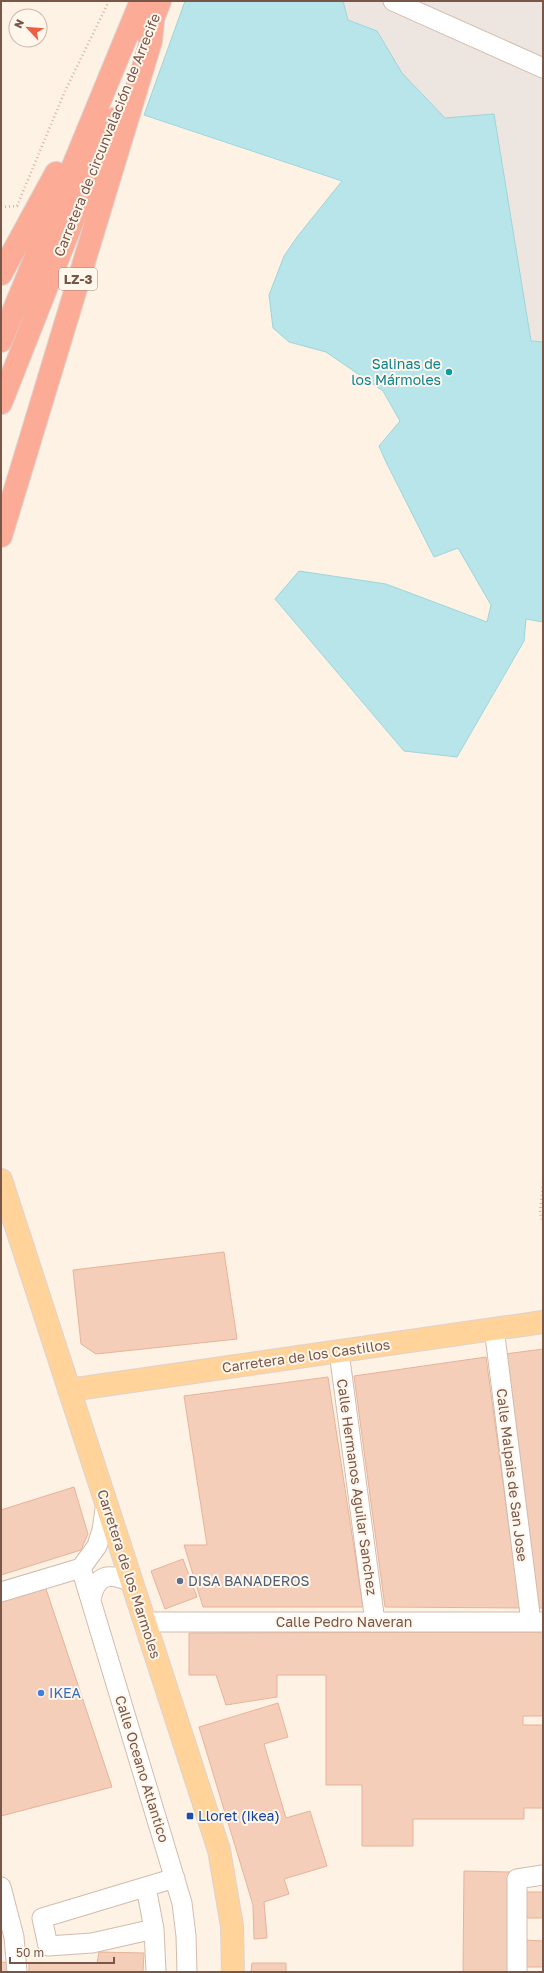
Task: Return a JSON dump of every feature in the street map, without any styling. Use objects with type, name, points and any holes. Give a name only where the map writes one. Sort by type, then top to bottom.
[{"type":"highway","points":[[1,274],[55,176],[130,1]]},
{"type":"highway","name":"Carretera de circunvalación de Arrecife","points":[[1,341],[141,1]]},
{"type":"highway","name":"Carretera de circunvalación de Arrecife","points":[[1,403],[156,11]]},
{"type":"highway","name":"LZ-3","points":[[1,536],[151,41],[156,11]]},
{"type":"main road","name":"Carretera de los Marmoles","points":[[1,1180],[219,1850],[232,1926],[233,1972]]},
{"type":"main road","name":"Carretera de los Castillos","points":[[69,1390],[543,1322]]},
{"type":"street","points":[[393,1],[543,68]]},
{"type":"street","name":"Calle Malpais de San Jose","points":[[494,1328],[537,1622]]},
{"type":"street","name":"Calle Hermanos Aguilar Sanchez","points":[[338,1352],[375,1622]]},
{"type":"street","points":[[1,1592],[81,1568],[97,1546],[102,1530],[106,1502]]},
{"type":"street","name":"Calle Oceano Atlantico","points":[[81,1568],[182,1903],[186,1936],[187,1972]]},
{"type":"street","points":[[91,1599],[94,1587],[102,1578],[111,1576],[132,1582]]},
{"type":"street","name":"Calle Pedro Naveran","points":[[145,1622],[537,1622]]},
{"type":"street","points":[[517,1972],[517,1879],[543,1875]]},
{"type":"street","points":[[154,1930],[92,1943],[48,1946],[42,1918],[175,1878]]},
{"type":"street","points":[[1,1887],[14,1937],[17,1972]]},
{"type":"street","points":[[146,1887],[154,1930],[156,1972]]},
{"type":"path","points":[[1,207],[17,206],[65,91],[109,1]]},
{"type":"path","points":[[543,1184],[540,1213],[543,1222]]},
{"type":"shaded area","points":[[343,1],[543,1],[543,342],[531,341],[445,118],[402,73],[377,31],[348,20]]},
{"type":"water","name":"Salinas de los Mármoles","points":[[185,1],[343,1],[348,20],[377,31],[402,73],[445,118],[494,114],[531,341],[543,342],[543,622],[526,619],[524,641],[457,757],[404,751],[275,599],[299,571],[386,584],[487,622],[491,605],[458,548],[434,557],[386,462],[379,446],[400,421],[383,391],[326,352],[289,342],[273,328],[269,295],[284,256],[297,237],[342,181],[144,115]]},
{"type":"building","points":[[224,1252],[237,1339],[96,1354],[81,1344],[73,1270]]},
{"type":"building","points":[[543,1349],[543,1608],[539,1608],[505,1354]]},
{"type":"building","points":[[486,1357],[520,1608],[385,1607],[354,1376]]},
{"type":"building","points":[[328,1377],[363,1607],[203,1607],[184,1545],[207,1545],[184,1396]]},
{"type":"building","points":[[74,1487],[88,1534],[81,1550],[1,1575],[1,1510]]},
{"type":"building","points":[[183,1559],[197,1597],[165,1609],[151,1571]]},
{"type":"building","name":"IKEA","points":[[45,1586],[112,1787],[1,1816],[1,1599]]},
{"type":"building","points":[[543,1632],[543,1716],[523,1716],[523,1725],[543,1725],[543,1808],[524,1808],[524,1819],[413,1819],[413,1846],[362,1846],[362,1785],[326,1785],[326,1675],[277,1675],[277,1697],[226,1705],[216,1675],[189,1675],[189,1633]]},
{"type":"building","points":[[278,1703],[288,1737],[264,1744],[286,1818],[310,1811],[327,1866],[284,1879],[289,1894],[264,1902],[267,1938],[254,1939],[253,1905],[199,1727]]},
{"type":"building","points":[[464,1871],[510,1872],[508,1972],[463,1972]]},
{"type":"building","points":[[525,1892],[543,1892],[543,1918],[525,1918]]},
{"type":"building","points":[[524,1940],[543,1941],[543,1967],[523,1967]]},
{"type":"building","points":[[99,1952],[144,1953],[143,1972],[29,1972],[29,1963],[97,1963]]},
{"type":"building","points":[[1,1962],[10,1963],[10,1972],[1,1972]]},
{"type":"building","points":[[252,1963],[286,1963],[286,1972],[251,1972]]},
{"type":"place","name":"Salinas de los Mármoles","points":[[449,372]]},
{"type":"place","name":"DISA BANADEROS","points":[[180,1581]]},
{"type":"place","name":"IKEA","points":[[41,1693]]},
{"type":"place","name":"Lloret (Ikea)","points":[[190,1816]]}]
